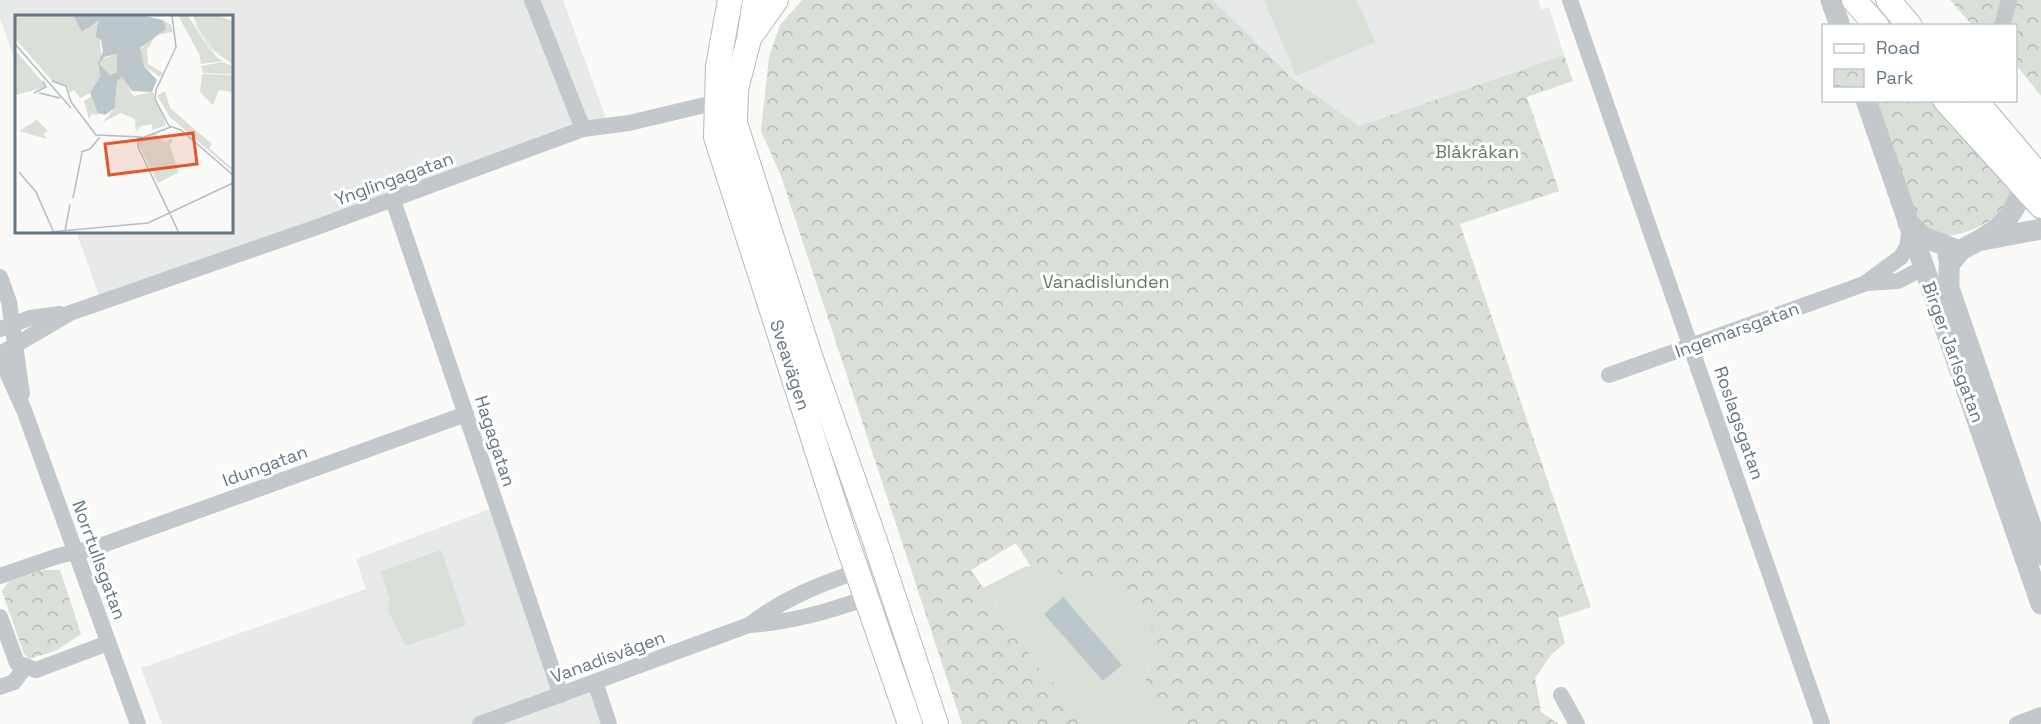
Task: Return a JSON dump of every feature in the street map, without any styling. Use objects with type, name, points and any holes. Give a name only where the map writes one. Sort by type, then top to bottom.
[{"type":"main road","name":"Sveavägen","points":[[730,0],[718,66],[726,99],[936,724]]},
{"type":"main road","name":"Sveavägen","points":[[755,0],[747,45],[726,99],[716,137],[857,571],[910,724]]},
{"type":"main road","points":[[747,45],[776,0]]},
{"type":"main road","points":[[1854,0],[1875,24]]},
{"type":"main road","points":[[1888,0],[1908,24]]},
{"type":"main road","points":[[1947,102],[2032,183]]},
{"type":"main road","points":[[1977,102],[2022,157],[2041,206]]},
{"type":"street","points":[[532,0],[583,129]]},
{"type":"street","name":"Roslagsgatan","points":[[1570,0],[1822,724]]},
{"type":"street","points":[[1831,0],[1839,24]]},
{"type":"street","points":[[2002,24],[2008,0]]},
{"type":"street","name":"Ynglingagatan","points":[[0,356],[15,344],[70,313],[393,200],[583,129],[629,123],[726,99]]},
{"type":"street","name":"Birger Jarlsgatan","points":[[1867,102],[2041,604]]},
{"type":"street","name":"Ingemarsgatan","points":[[1609,375],[1864,284],[1898,281],[1979,240],[2012,214],[2032,183]]},
{"type":"street","name":"Hagagatan","points":[[393,200],[561,694]]},
{"type":"street","points":[[1909,227],[1923,237],[1960,251]]},
{"type":"street","name":"Ingemarsgatan","points":[[1864,284],[1901,257],[1906,247],[1909,227]]},
{"type":"street","name":"Ingemarsgatan","points":[[1979,240],[2007,237],[2041,229]]},
{"type":"street","name":"Birger Jarlsgatan","points":[[1960,251],[1949,265],[1948,277],[1952,297],[2041,555]]},
{"type":"street","name":"Norrtullsgatan","points":[[0,277],[6,327],[15,344],[24,410]]},
{"type":"street","name":"Ynglingagatan","points":[[6,327],[30,318],[70,313]]},
{"type":"street","name":"Norrtullsgatan","points":[[0,356],[24,410],[138,724]]},
{"type":"street","name":"Idungatan","points":[[0,576],[76,553],[466,414]]},
{"type":"street","name":"Vanadisvägen","points":[[749,625],[773,606],[831,579],[882,563]]},
{"type":"street","name":"Vanadisvägen","points":[[480,724],[749,625],[778,623],[890,589]]},
{"type":"street","points":[[1,625],[17,663],[36,670],[108,643]]},
{"type":"street","points":[[0,687],[14,682],[25,667]]},
{"type":"street","points":[[595,682],[609,724]]},
{"type":"street","points":[[1561,695],[1577,724]]},
{"type":"street","points":[[2017,724],[2041,715]]},
{"type":"shaded area","points":[[0,0],[563,0],[607,121],[102,304],[76,232],[232,232],[232,15],[15,15],[15,61],[0,18]]},
{"type":"shaded area","points":[[1213,0],[1538,0],[1542,10],[1549,7],[1564,55],[1359,126],[1292,78]]},
{"type":"shaded area","points":[[495,507],[561,696],[594,685],[607,724],[162,724],[141,668],[366,589],[356,559]]},
{"type":"shaded area","points":[[1063,597],[1122,665],[1103,681],[1044,614]]},
{"type":"green space","name":"Vanadislunden","points":[[802,0],[1213,0],[1292,78],[1359,126],[1564,55],[1573,81],[1527,97],[1559,191],[1460,224],[1591,607],[1558,618],[1565,643],[1551,655],[1535,678],[1541,712],[1559,724],[1188,724],[1157,701],[1146,685],[1149,664],[1158,650],[1145,620],[1127,595],[1116,586],[1103,580],[1087,578],[1069,580],[1047,564],[1031,567],[1016,543],[971,570],[1039,668],[1094,724],[962,724],[781,176],[761,131],[769,57],[780,25]]},
{"type":"green space","points":[[1264,0],[1357,0],[1375,42],[1296,76]]},
{"type":"green space","points":[[1950,0],[2041,0],[2041,96],[2017,66],[2017,24],[1971,24]]},
{"type":"green space","points":[[1877,102],[1931,102],[2012,192],[2008,201],[1995,216],[1968,231],[1942,236],[1921,228]]},
{"type":"green space","points":[[441,550],[466,625],[406,646],[388,611],[390,600],[381,571]]},
{"type":"green space","points":[[1047,564],[1069,580],[1086,576],[1101,578],[1113,583],[1135,601],[1151,625],[1158,650],[1149,663],[1146,684],[1150,693],[1157,700],[1188,724],[1094,724],[1039,668],[983,588],[1024,567]]},
{"type":"green space","points":[[43,570],[60,570],[81,634],[55,651],[29,659],[24,654],[2,591],[8,582]]},
{"type":"park label","name":"Blåkråkan","points":[[1477,152]]}]
